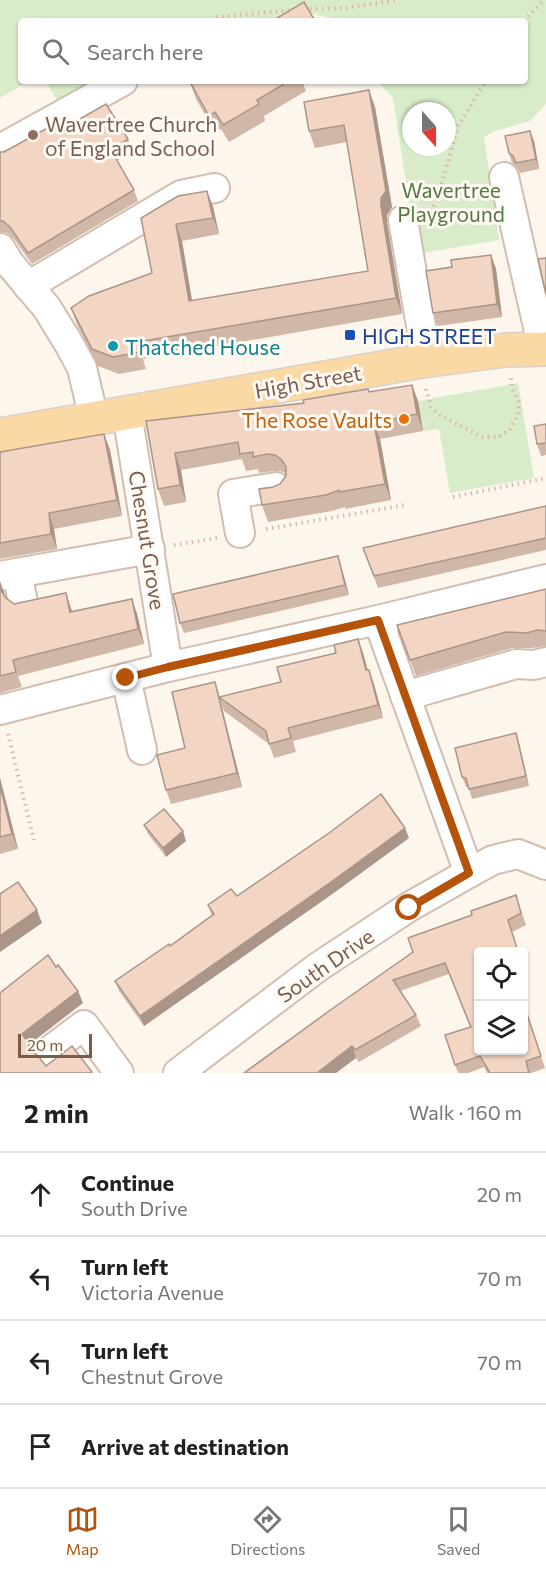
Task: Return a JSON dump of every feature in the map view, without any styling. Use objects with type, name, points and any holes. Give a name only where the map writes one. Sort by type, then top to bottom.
[{"type":"main road","name":"High Street","points":[[0,435],[424,361],[506,350],[544,349]]},
{"type":"street","points":[[0,149],[118,84]]},
{"type":"street","points":[[504,177],[544,349]]},
{"type":"street","points":[[28,286],[181,195],[215,188]]},
{"type":"street","points":[[403,220],[424,361]]},
{"type":"street","points":[[3,259],[47,308],[69,344],[82,368],[94,418]]},
{"type":"street","name":"Chesnut Grove","points":[[127,413],[168,667]]},
{"type":"street","points":[[240,533],[234,494],[276,487]]},
{"type":"street","points":[[23,602],[9,575],[150,549]]},
{"type":"street","points":[[1,710],[168,667],[378,620],[546,579]]},
{"type":"street","points":[[378,620],[469,873]]},
{"type":"street","points":[[405,696],[516,664],[534,665],[546,662]]},
{"type":"street","points":[[126,678],[142,750]]},
{"type":"street","name":"South Drive","points":[[178,1073],[318,967],[409,908],[469,873],[493,860],[518,854],[546,865]]},
{"type":"street","points":[[48,1052],[84,1025],[119,1073]]},
{"type":"path","points":[[216,17],[346,8],[398,0]]},
{"type":"path","points":[[527,18],[544,0]]},
{"type":"path","points":[[403,220],[431,213],[439,194],[458,126],[484,84]]},
{"type":"path","points":[[424,361],[427,394],[431,407],[438,414],[482,437],[499,437],[510,429],[518,415],[519,402],[512,388],[506,350]]},
{"type":"path","points":[[453,497],[546,478]]},
{"type":"path","points":[[150,549],[405,505]]},
{"type":"path","points":[[1,710],[34,840]]},
{"type":"green space","name":"Wavertree Playground","points":[[0,0],[546,0],[546,104],[530,121],[495,131],[484,137],[499,240],[417,254],[393,98],[380,84],[528,84],[528,18],[333,18],[312,14],[281,18],[18,18],[18,84],[24,84],[0,98]]},
{"type":"green space","points":[[48,84],[99,84],[60,106]]},
{"type":"green space","points":[[518,383],[534,478],[450,493],[439,429],[423,431],[418,401]]},
{"type":"building","points":[[304,2],[313,18],[277,18]]},
{"type":"building","points":[[191,84],[284,84],[257,100],[259,104],[223,125],[215,112],[209,116]]},
{"type":"building","points":[[369,90],[386,191],[381,198],[381,206],[396,298],[137,342],[140,352],[113,357],[92,349],[71,308],[89,296],[152,273],[141,218],[178,196],[207,191],[213,218],[176,224],[189,301],[368,271],[344,125],[309,131],[304,102]]},
{"type":"building","points":[[106,104],[128,139],[111,150],[134,190],[28,253],[10,227],[0,221],[0,152],[4,152],[60,121],[64,128]]},
{"type":"building","points":[[530,131],[536,159],[516,163],[509,153],[505,136]]},
{"type":"building","points":[[491,255],[497,304],[433,313],[426,271],[452,267],[451,260]]},
{"type":"building","points":[[546,258],[546,294],[538,259]]},
{"type":"building","points":[[412,385],[417,414],[374,423],[385,484],[339,492],[339,490],[326,495],[262,505],[259,489],[280,484],[286,476],[286,467],[275,455],[253,457],[253,452],[240,454],[238,442],[175,453],[180,485],[158,489],[146,421],[304,403],[303,400],[368,389],[369,392]]},
{"type":"building","points":[[546,424],[546,443],[537,444],[534,426]]},
{"type":"building","points":[[104,434],[117,500],[49,513],[51,534],[0,543],[0,452]]},
{"type":"building","points":[[546,506],[546,538],[374,576],[363,548]]},
{"type":"building","points":[[338,556],[345,585],[180,623],[173,594]]},
{"type":"building","points":[[0,584],[5,597],[14,604],[66,593],[70,612],[132,599],[138,629],[13,660],[16,672],[0,676]]},
{"type":"building","points":[[546,589],[546,631],[506,632],[410,660],[397,625]]},
{"type":"building","points":[[358,639],[378,705],[288,728],[291,738],[269,744],[266,731],[219,697],[281,682],[277,667],[336,653],[334,645]]},
{"type":"building","points":[[215,682],[237,773],[166,790],[157,755],[185,748],[172,692]]},
{"type":"building","points":[[516,733],[526,776],[469,789],[466,778],[462,777],[455,748]]},
{"type":"building","points":[[0,785],[12,834],[0,837]]},
{"type":"building","points":[[381,794],[405,828],[140,1016],[115,981],[169,944],[170,946],[214,914],[208,905],[231,889],[237,896]]},
{"type":"building","points":[[164,809],[183,831],[163,848],[144,825]]},
{"type":"building","points":[[18,882],[37,910],[0,936],[0,894]]},
{"type":"building","points":[[516,895],[521,913],[508,920],[517,947],[474,947],[474,1055],[528,1055],[528,1017],[541,1056],[526,1061],[529,1073],[490,1073],[480,1056],[455,1065],[445,1035],[471,1027],[445,963],[393,980],[416,1015],[355,1050],[352,1046],[317,1073],[244,1073],[413,952],[408,938],[472,915],[471,911]]},
{"type":"building","points":[[48,955],[78,991],[22,1034],[31,1050],[46,1066],[72,1046],[92,1072],[0,1073],[0,993]]},
{"type":"place","name":"Wavertree Church of England School","points":[[33,135]]},
{"type":"place","name":"HIGH STREET","points":[[350,335]]},
{"type":"place","name":"Thatched House","points":[[113,346]]},
{"type":"place","name":"The Rose Vaults","points":[[404,419]]},
{"type":"route","points":[[126,678],[378,620],[469,873],[409,908]]}]
